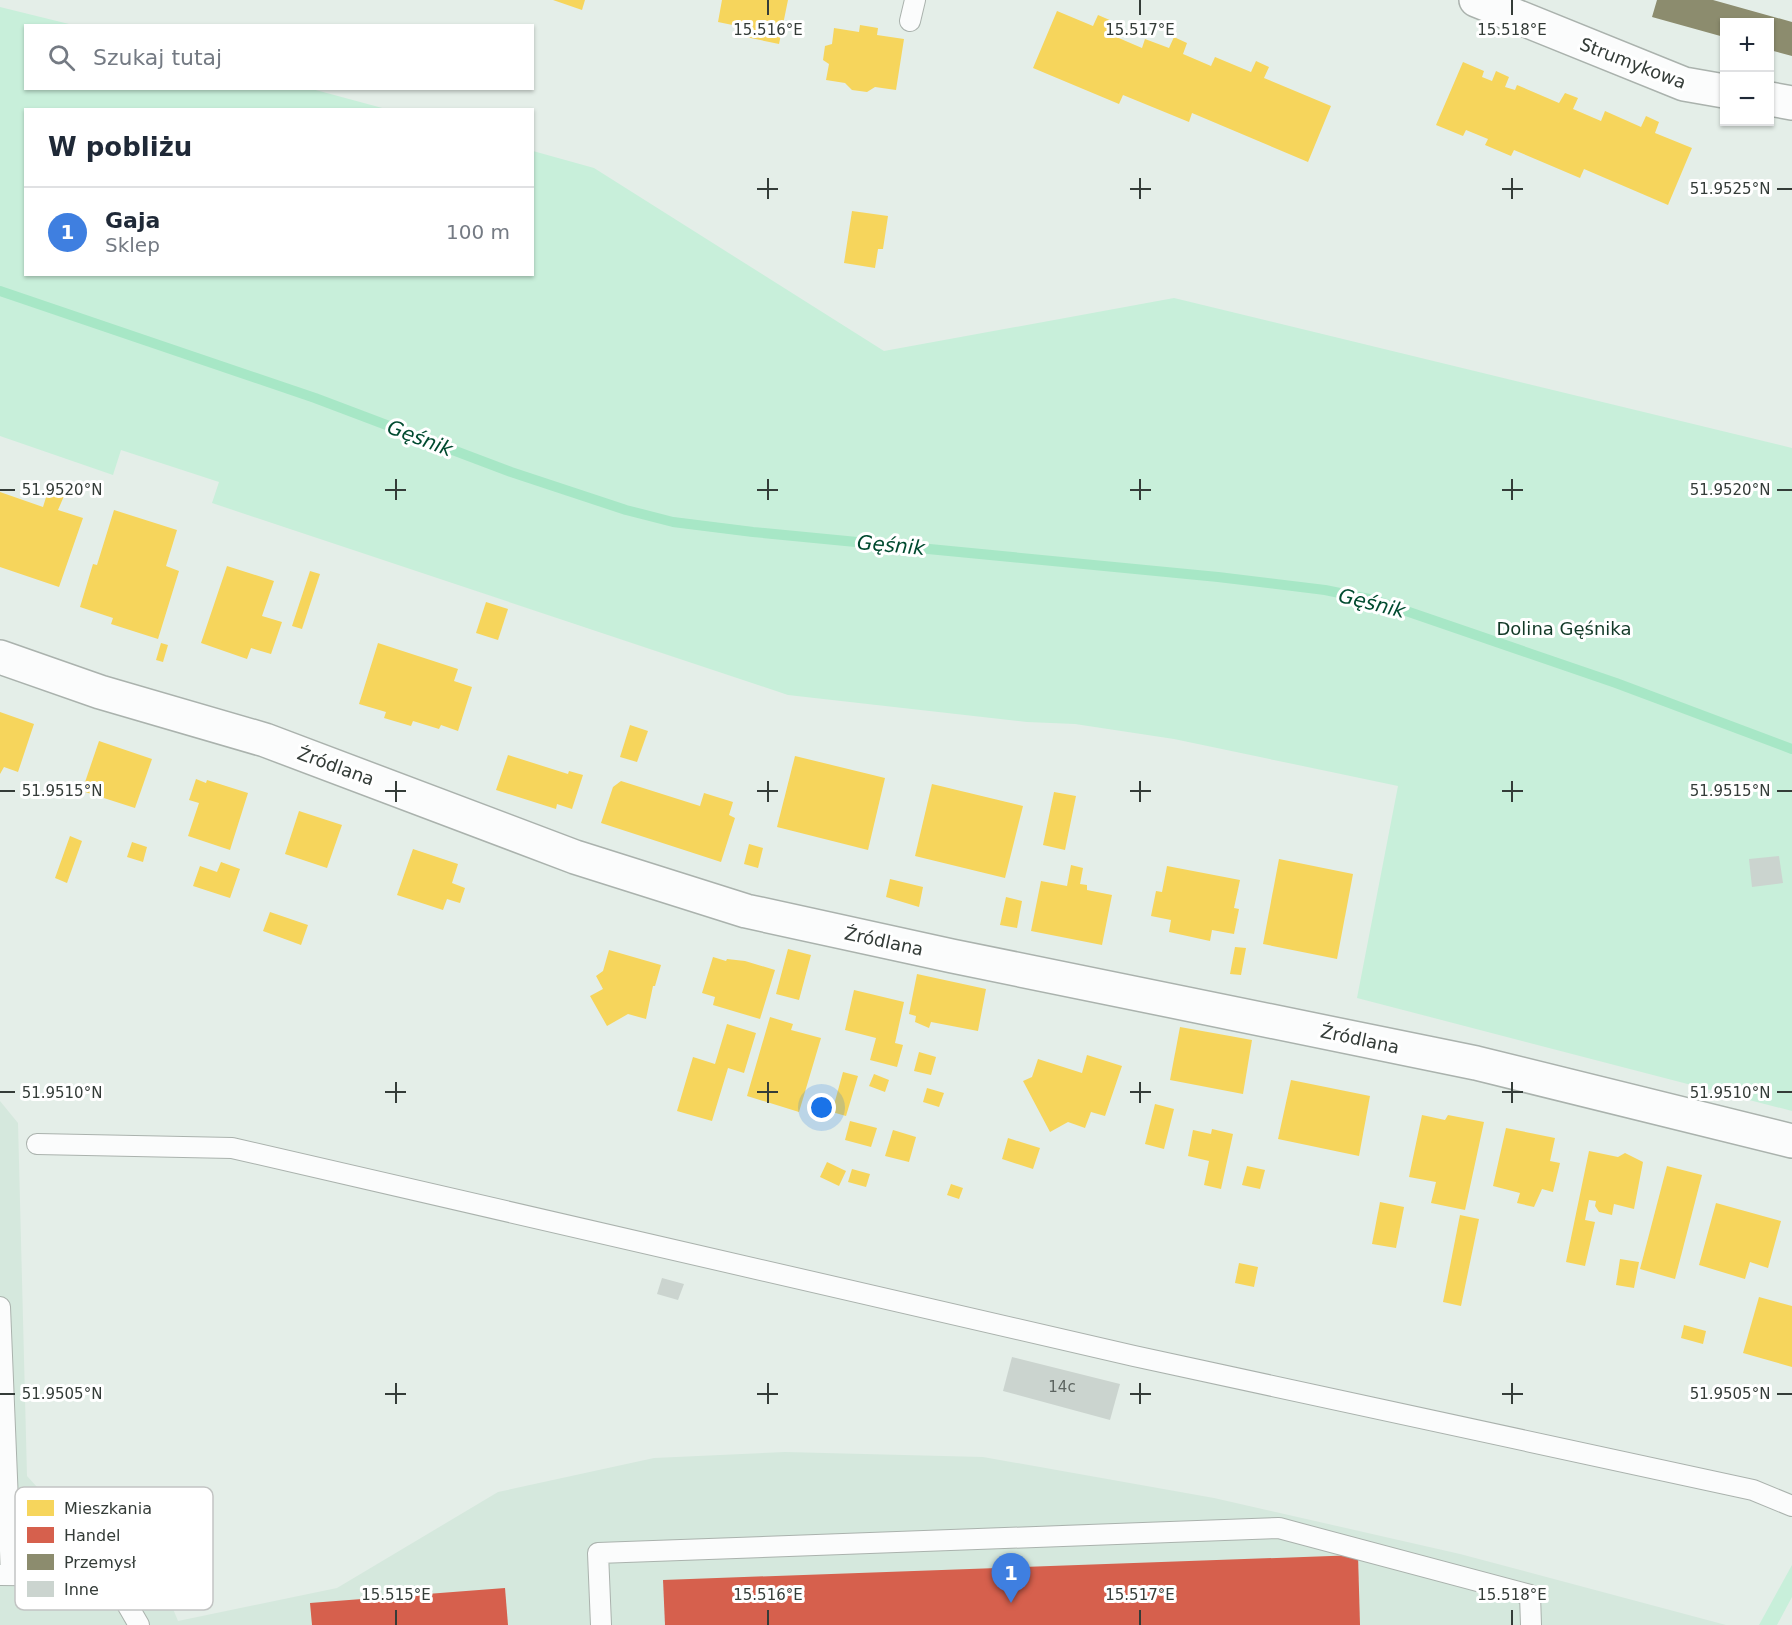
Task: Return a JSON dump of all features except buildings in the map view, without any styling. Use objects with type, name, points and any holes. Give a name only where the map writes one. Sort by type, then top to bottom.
[{"type":"street","name":"Strumykowa","points":[[1476,0],[1684,84],[1720,90]]},
{"type":"street","points":[[1774,100],[1792,103]]},
{"type":"street","name":"Źródlana","points":[[0,657],[100,692],[265,740],[575,857],[746,911],[952,956],[1476,1063],[1792,1141]]},
{"type":"lane","points":[[910,21],[915,0]]},
{"type":"lane","points":[[37,1144],[232,1148],[1123,1354],[1753,1490],[1792,1506]]},
{"type":"lane","points":[[0,1307],[6,1575]]},
{"type":"lane","points":[[601,1625],[598,1553],[1279,1528],[1530,1595],[1531,1625]]},
{"type":"lane","points":[[130,1610],[139,1625]]},
{"type":"shaded area","points":[[0,1101],[18,1123],[27,1476],[37,1487],[15,1487],[15,1610],[173,1610],[178,1621],[337,1588],[498,1492],[654,1458],[785,1452],[983,1457],[1214,1498],[1460,1554],[1726,1625],[0,1625]]},
{"type":"green space","name":"Dolina Gęśnika","points":[[0,7],[69,24],[24,24],[24,90],[316,90],[382,108],[24,108],[24,276],[534,276],[534,151],[594,168],[884,351],[1174,298],[1792,448],[1792,1111],[1357,998],[1398,786],[1174,739],[1075,724],[1027,722],[788,695],[212,503],[219,482],[121,450],[113,475],[0,436]]},
{"type":"green space","points":[[1792,1565],[1792,1597],[1777,1625],[1759,1625]]},
{"type":"waterway","name":"Gęśnik","points":[[0,291],[315,398],[511,472],[626,510],[673,522],[753,532],[1218,577],[1325,590],[1374,600],[1616,683],[1792,749]]},
{"type":"place","name":"Gaja","points":[[1011,1603]]}]
